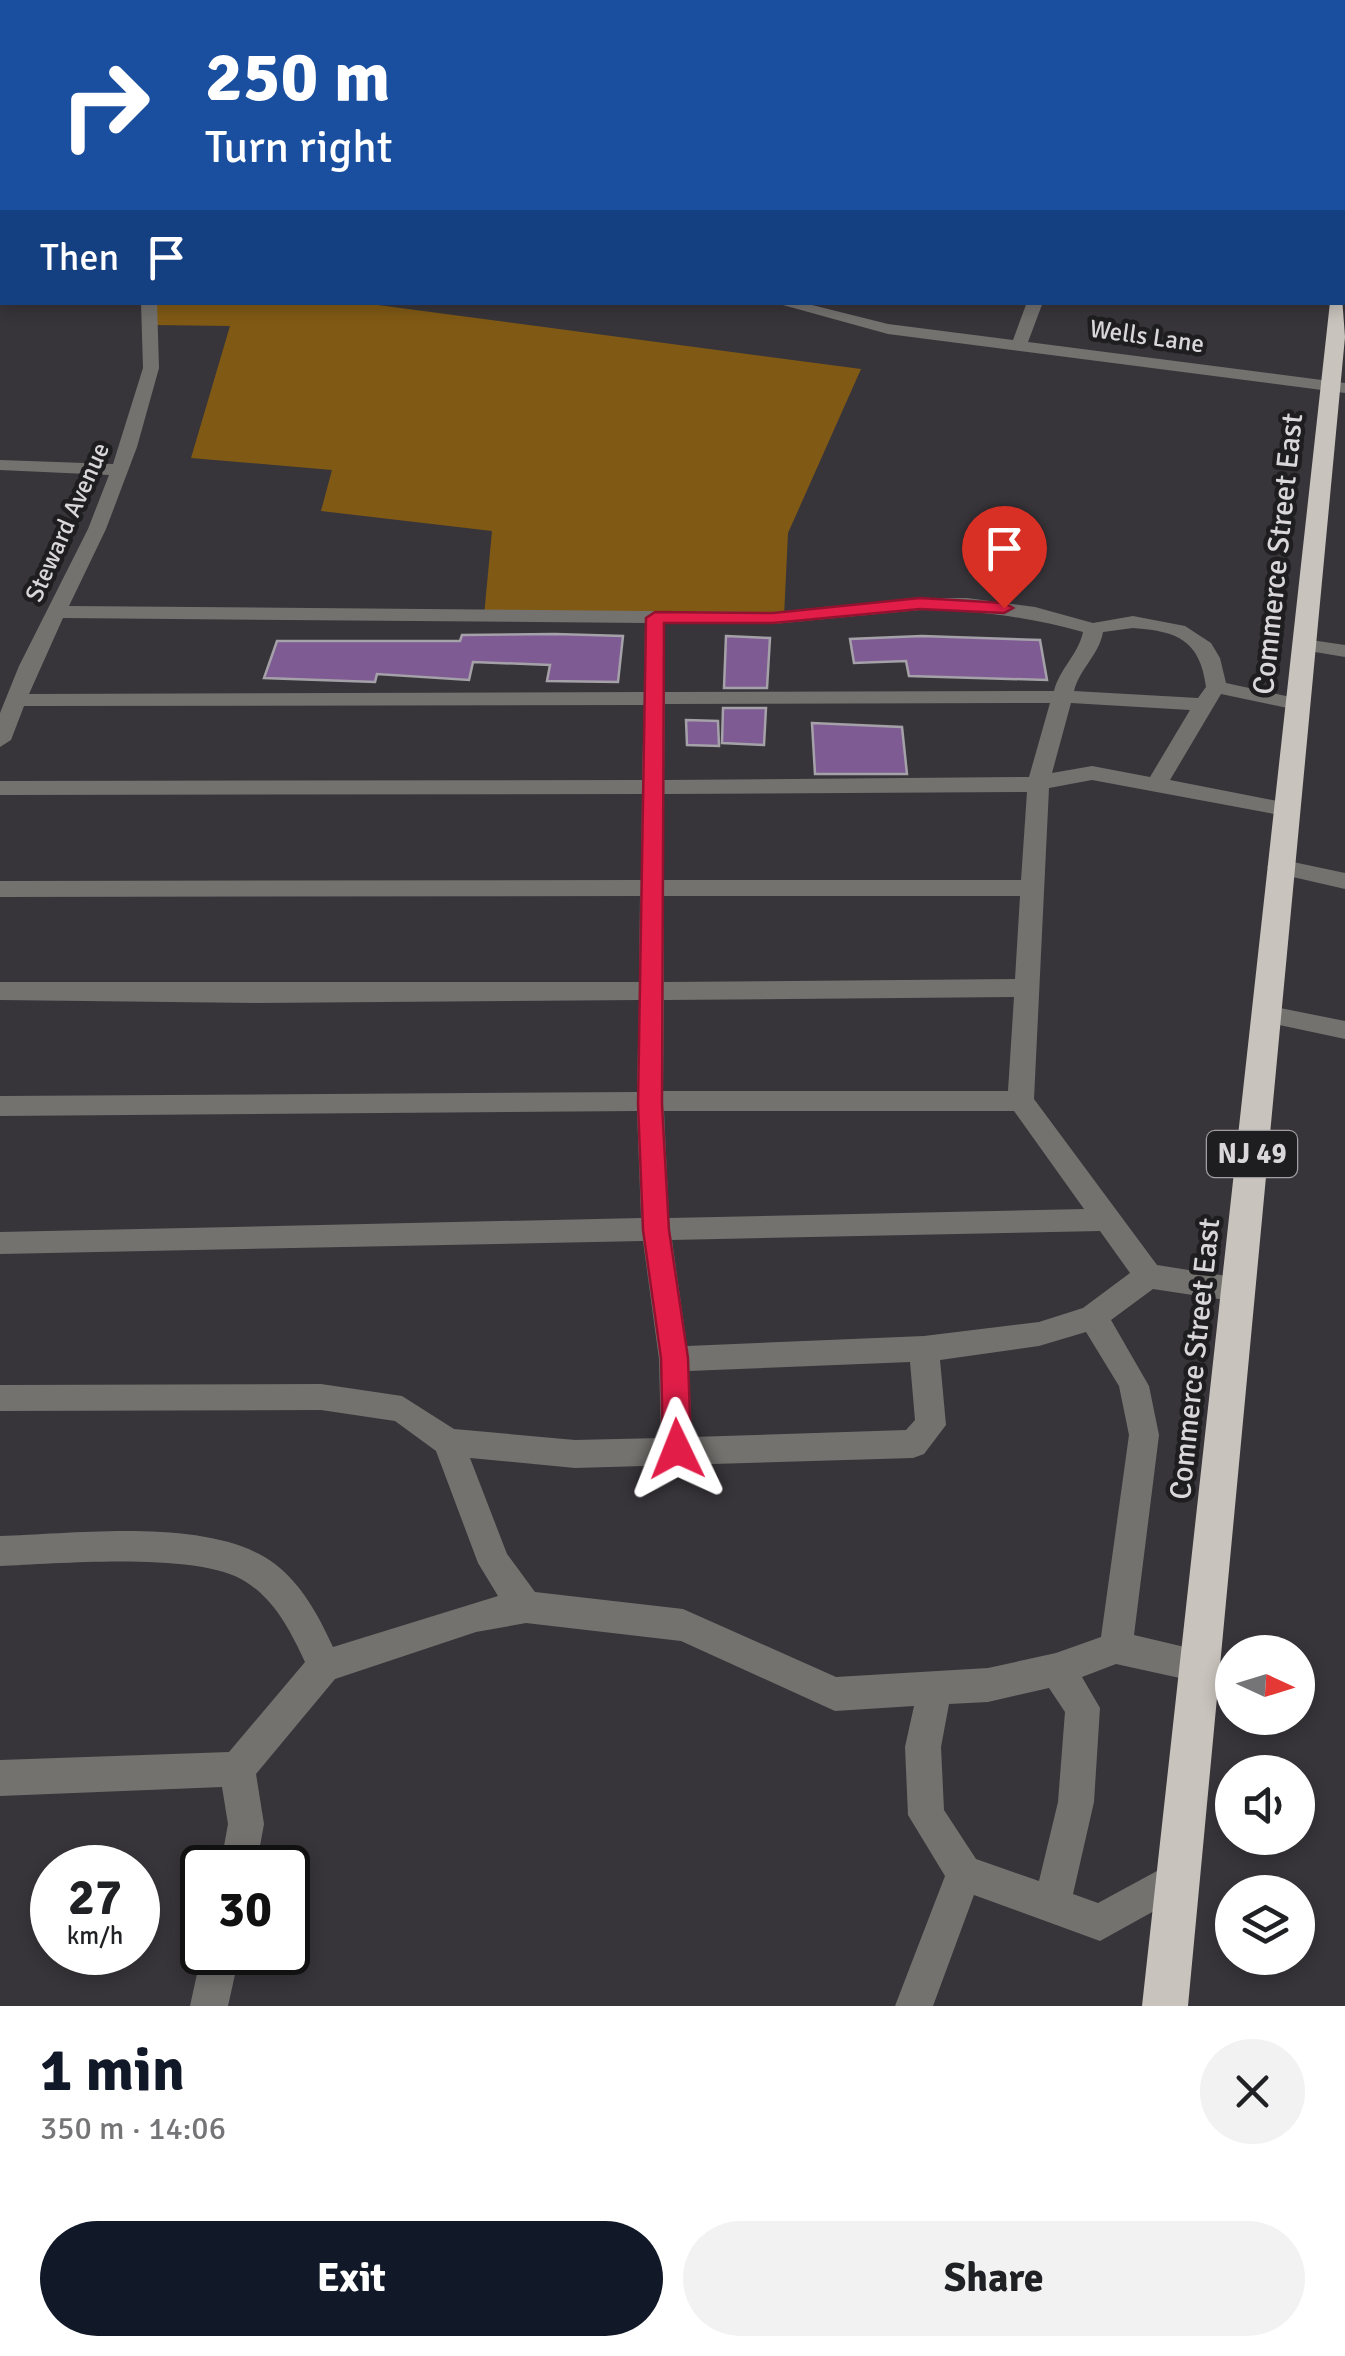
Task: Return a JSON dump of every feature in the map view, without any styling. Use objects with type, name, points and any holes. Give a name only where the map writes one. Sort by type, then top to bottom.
[{"type":"highway","name":"Commerce Street East","points":[[1165,2006],[1284,809],[1338,387],[1339,305]]},
{"type":"street","name":"Wells Lane","points":[[791,305],[888,329],[1338,387]]},
{"type":"street","points":[[1019,346],[1034,305]]},
{"type":"street","name":"Steward Avenue","points":[[0,740],[120,470],[152,368],[148,310]]},
{"type":"street","points":[[0,465],[120,470]]},
{"type":"street","points":[[56,612],[773,618],[920,604],[967,604],[1034,613],[1094,629],[1106,623],[1152,625],[1183,632],[1200,643],[1213,662],[1210,696],[1157,783]]},
{"type":"street","points":[[655,618],[650,1104],[656,1230],[674,1358],[677,1449]]},
{"type":"street","points":[[1094,629],[1090,648],[1068,676],[1038,785],[1021,1101],[1148,1276],[1239,1290]]},
{"type":"street","points":[[1304,644],[1345,651]]},
{"type":"street","points":[[16,700],[1064,700],[1210,696],[1297,704]]},
{"type":"street","points":[[0,788],[1038,785],[1092,773],[1284,809]]},
{"type":"street","points":[[1279,867],[1345,881]]},
{"type":"street","points":[[0,889],[1031,888]]},
{"type":"street","points":[[0,992],[1029,988]]},
{"type":"street","points":[[1265,1014],[1345,1030]]},
{"type":"street","points":[[0,1106],[1021,1101]]},
{"type":"street","points":[[0,1243],[1106,1220]]},
{"type":"street","points":[[674,1358],[924,1349],[1038,1334],[1092,1318],[1148,1276]]},
{"type":"street","points":[[1092,1318],[1130,1368],[1142,1407],[1144,1435],[1116,1648]]},
{"type":"street","points":[[0,1398],[321,1397],[402,1408],[448,1442],[574,1454],[912,1444],[930,1425],[924,1349]]},
{"type":"street","points":[[448,1442],[494,1563],[526,1607]]},
{"type":"street","points":[[0,1551],[206,1552],[247,1564],[280,1591],[308,1628],[324,1666]]},
{"type":"street","points":[[0,1778],[237,1768],[324,1666],[476,1616],[526,1607],[683,1625],[835,1694],[988,1685],[1056,1670],[1116,1648],[1198,1665]]},
{"type":"street","points":[[1052,1905],[1076,1802],[1082,1708],[1056,1670]]},
{"type":"street","points":[[934,1688],[923,1747],[926,1815],[964,1873],[1100,1922],[1178,1876]]},
{"type":"street","points":[[237,1768],[246,1824],[242,1845]]},
{"type":"street","points":[[914,2006],[964,1873]]},
{"type":"street","points":[[209,2006],[216,1975]]},
{"type":"shaded area","points":[[156,305],[378,305],[861,369],[788,533],[784,616],[484,616],[492,531],[321,511],[332,470],[191,458],[230,326],[152,325]]},
{"type":"building","points":[[462,635],[623,636],[618,682],[547,681],[550,665],[473,662],[469,680],[377,674],[375,682],[264,678],[277,641],[460,641]]},
{"type":"building","points":[[726,636],[770,638],[767,688],[724,688]]},
{"type":"building","points":[[922,636],[1040,640],[1047,680],[909,676],[906,661],[854,663],[850,639]]},
{"type":"building","points":[[723,708],[766,708],[764,745],[722,743]]},
{"type":"building","points":[[686,720],[718,721],[719,746],[687,745]]},
{"type":"building","points":[[812,723],[902,727],[907,774],[815,774]]},
{"type":"route","points":[[677,1449],[674,1358],[656,1230],[650,1104],[655,618],[773,618],[920,604],[1004,608]]}]
